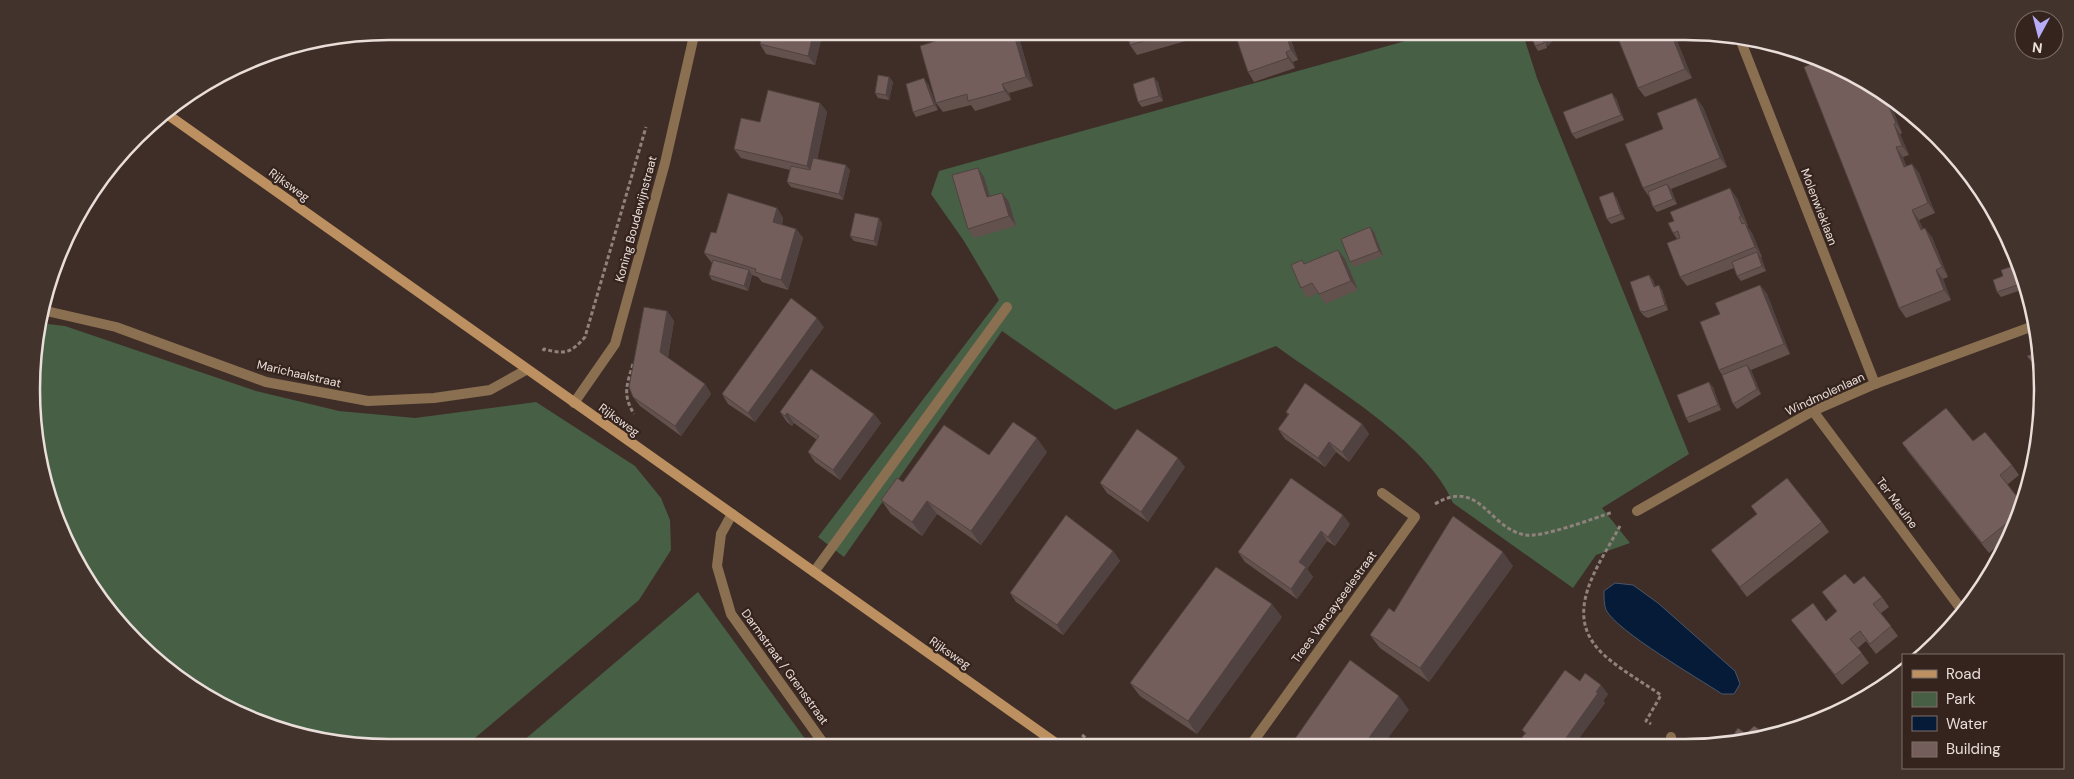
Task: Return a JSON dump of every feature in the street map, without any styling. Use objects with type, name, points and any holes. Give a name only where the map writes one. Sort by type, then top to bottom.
[{"type":"main road","name":"Rijksweg","points":[[171,117],[1050,739]]},
{"type":"street","name":"Koning Boudewijnstraat","points":[[574,403],[615,344],[665,163],[693,40]]},
{"type":"street","name":"Molenwieklaan","points":[[1742,45],[1875,384]]},
{"type":"street","points":[[814,572],[1007,307]]},
{"type":"street","name":"Marichaalstraat","points":[[49,312],[116,327],[266,382],[368,401],[434,398],[490,390],[526,370]]},
{"type":"street","name":"Windmolenlaan","points":[[1637,512],[1813,411],[1875,384],[2028,328]]},
{"type":"street","name":"Ter Meulne","points":[[1813,411],[1959,606]]},
{"type":"street","points":[[1382,493],[1415,517]]},
{"type":"street","name":"Darmstraat / Grensstraat","points":[[732,514],[721,534],[717,566],[731,614],[820,739]]},
{"type":"street","name":"Trees Vancayseelestraat","points":[[1255,739],[1415,517]]},
{"type":"path","points":[[526,370],[544,349],[558,353],[574,350],[585,337],[647,124]]},
{"type":"path","points":[[1415,517],[1448,496],[1457,495],[1469,498],[1515,531],[1524,535],[1533,535],[1613,512],[1622,523]]},
{"type":"path","points":[[1637,512],[1622,523],[1590,582],[1584,599],[1584,626],[1596,647],[1606,656],[1661,695],[1646,721],[1668,739]]},
{"type":"green space","points":[[1409,40],[1525,40],[1537,78],[1689,454],[1602,508],[1630,543],[1596,555],[1573,588],[1453,503],[1440,480],[1422,458],[1400,437],[1375,416],[1276,346],[1115,410],[1002,331],[844,557],[818,537],[999,300],[964,241],[931,194],[939,171]]},
{"type":"green space","points":[[47,324],[65,326],[256,391],[339,411],[415,418],[536,402],[635,466],[661,498],[670,520],[671,550],[639,600],[474,739],[390,739],[344,736],[299,727],[235,703],[195,680],[142,637],[99,584],[76,544],[52,480],[43,435],[40,390],[43,344]]},
{"type":"green space","points":[[698,592],[805,739],[525,739]]},
{"type":"water","points":[[1615,583],[1633,585],[1658,603],[1735,671],[1740,684],[1734,694],[1722,694],[1642,642],[1613,619],[1606,610],[1604,591]]},
{"type":"building","points":[[761,40],[812,40],[808,56],[760,44]]},
{"type":"building","points":[[939,40],[1016,40],[1026,77],[1002,84],[1005,91],[968,101],[967,94],[936,103],[920,46]]},
{"type":"building","points":[[1129,40],[1147,40],[1130,45]]},
{"type":"building","points":[[1237,40],[1288,40],[1291,50],[1286,52],[1288,58],[1248,72]]},
{"type":"building","points":[[1533,40],[1543,40],[1544,43],[1535,46]]},
{"type":"building","points":[[1619,40],[1674,40],[1685,69],[1638,88]]},
{"type":"building","points":[[1811,64],[1839,76],[1889,106],[1896,123],[1894,124],[1902,146],[1896,147],[1904,167],[1912,164],[1928,203],[1912,210],[1921,230],[1925,228],[1942,267],[1936,270],[1944,290],[1899,308],[1804,67]]},
{"type":"building","points":[[878,75],[889,77],[886,95],[875,93]]},
{"type":"building","points":[[1154,77],[1159,96],[1138,102],[1133,84]]},
{"type":"building","points":[[924,78],[934,105],[913,112],[906,84]]},
{"type":"building","points":[[768,90],[820,103],[807,166],[734,149],[741,118],[760,122]]},
{"type":"building","points":[[1612,93],[1621,115],[1572,134],[1563,112]]},
{"type":"building","points":[[1696,98],[1720,158],[1643,188],[1625,144],[1663,129],[1657,113]]},
{"type":"building","points":[[813,158],[846,165],[839,194],[787,182],[791,166],[810,170]]},
{"type":"building","points":[[978,168],[987,197],[1002,193],[1009,216],[968,229],[952,175]]},
{"type":"building","points":[[1667,184],[1673,199],[1653,207],[1648,192]]},
{"type":"building","points":[[1730,188],[1741,216],[1739,217],[1742,224],[1745,223],[1755,247],[1680,277],[1667,243],[1680,238],[1678,231],[1673,233],[1668,223],[1674,221],[1670,212]]},
{"type":"building","points":[[1613,192],[1621,214],[1607,219],[1599,197]]},
{"type":"building","points":[[728,193],[777,208],[773,222],[796,229],[781,280],[755,272],[756,269],[704,253],[711,232],[716,233]]},
{"type":"building","points":[[855,213],[879,218],[874,241],[850,236]]},
{"type":"building","points":[[1370,227],[1379,251],[1350,262],[1341,239]]},
{"type":"building","points":[[1338,250],[1351,281],[1319,294],[1312,283],[1301,288],[1291,265],[1302,260],[1304,264]]},
{"type":"building","points":[[1757,252],[1762,266],[1737,276],[1732,262]]},
{"type":"building","points":[[713,260],[749,270],[744,286],[709,275]]},
{"type":"building","points":[[2011,267],[2018,285],[1997,292],[1993,280],[2003,276],[2001,270]]},
{"type":"building","points":[[1649,275],[1654,287],[1659,285],[1665,305],[1644,312],[1640,311],[1630,282]]},
{"type":"building","points":[[1760,285],[1784,344],[1719,370],[1700,322],[1720,314],[1715,303]]},
{"type":"building","points":[[791,298],[817,318],[748,413],[722,394]]},
{"type":"building","points":[[644,307],[667,311],[660,352],[705,384],[675,426],[633,397],[629,387]]},
{"type":"building","points":[[2032,354],[2033,363],[2027,356]]},
{"type":"building","points":[[1747,365],[1757,389],[1733,404],[1722,375]]},
{"type":"building","points":[[811,369],[874,414],[833,470],[808,452],[819,436],[787,413],[785,416],[780,412]]},
{"type":"building","points":[[1709,382],[1718,405],[1686,418],[1677,395]]},
{"type":"building","points":[[1305,383],[1362,424],[1342,452],[1329,442],[1318,458],[1278,429],[1289,414],[1286,412]]},
{"type":"building","points":[[1946,408],[1973,441],[1985,432],[2012,465],[2000,475],[2017,496],[2007,523],[1982,543],[1902,443]]},
{"type":"building","points":[[1013,422],[1037,438],[971,531],[927,501],[912,522],[881,500],[897,478],[903,482],[944,425],[989,455]]},
{"type":"building","points":[[1137,429],[1178,458],[1141,512],[1100,483]]},
{"type":"building","points":[[1291,478],[1343,515],[1328,537],[1321,531],[1299,562],[1306,567],[1291,589],[1238,552]]},
{"type":"building","points":[[1787,478],[1822,522],[1740,587],[1711,550],[1757,514],[1751,506]]},
{"type":"building","points":[[1066,515],[1113,551],[1057,625],[1010,593]]},
{"type":"building","points":[[1453,516],[1503,552],[1420,668],[1370,635],[1389,608],[1394,612]]},
{"type":"building","points":[[1216,567],[1272,604],[1188,721],[1130,683]]},
{"type":"building","points":[[1845,574],[1854,584],[1864,576],[1882,597],[1873,604],[1891,626],[1870,644],[1860,631],[1850,639],[1862,653],[1835,675],[1791,620],[1813,603],[1826,621],[1837,611],[1822,592]]},
{"type":"building","points":[[1350,660],[1399,696],[1368,739],[1295,739]]},
{"type":"building","points":[[1565,670],[1580,681],[1585,673],[1601,685],[1596,692],[1598,693],[1565,739],[1525,739],[1522,737],[1526,733],[1522,730]]},
{"type":"building","points":[[1754,726],[1760,730],[1753,732],[1747,733]]},
{"type":"building","points":[[1738,728],[1745,733],[1733,736]]}]
